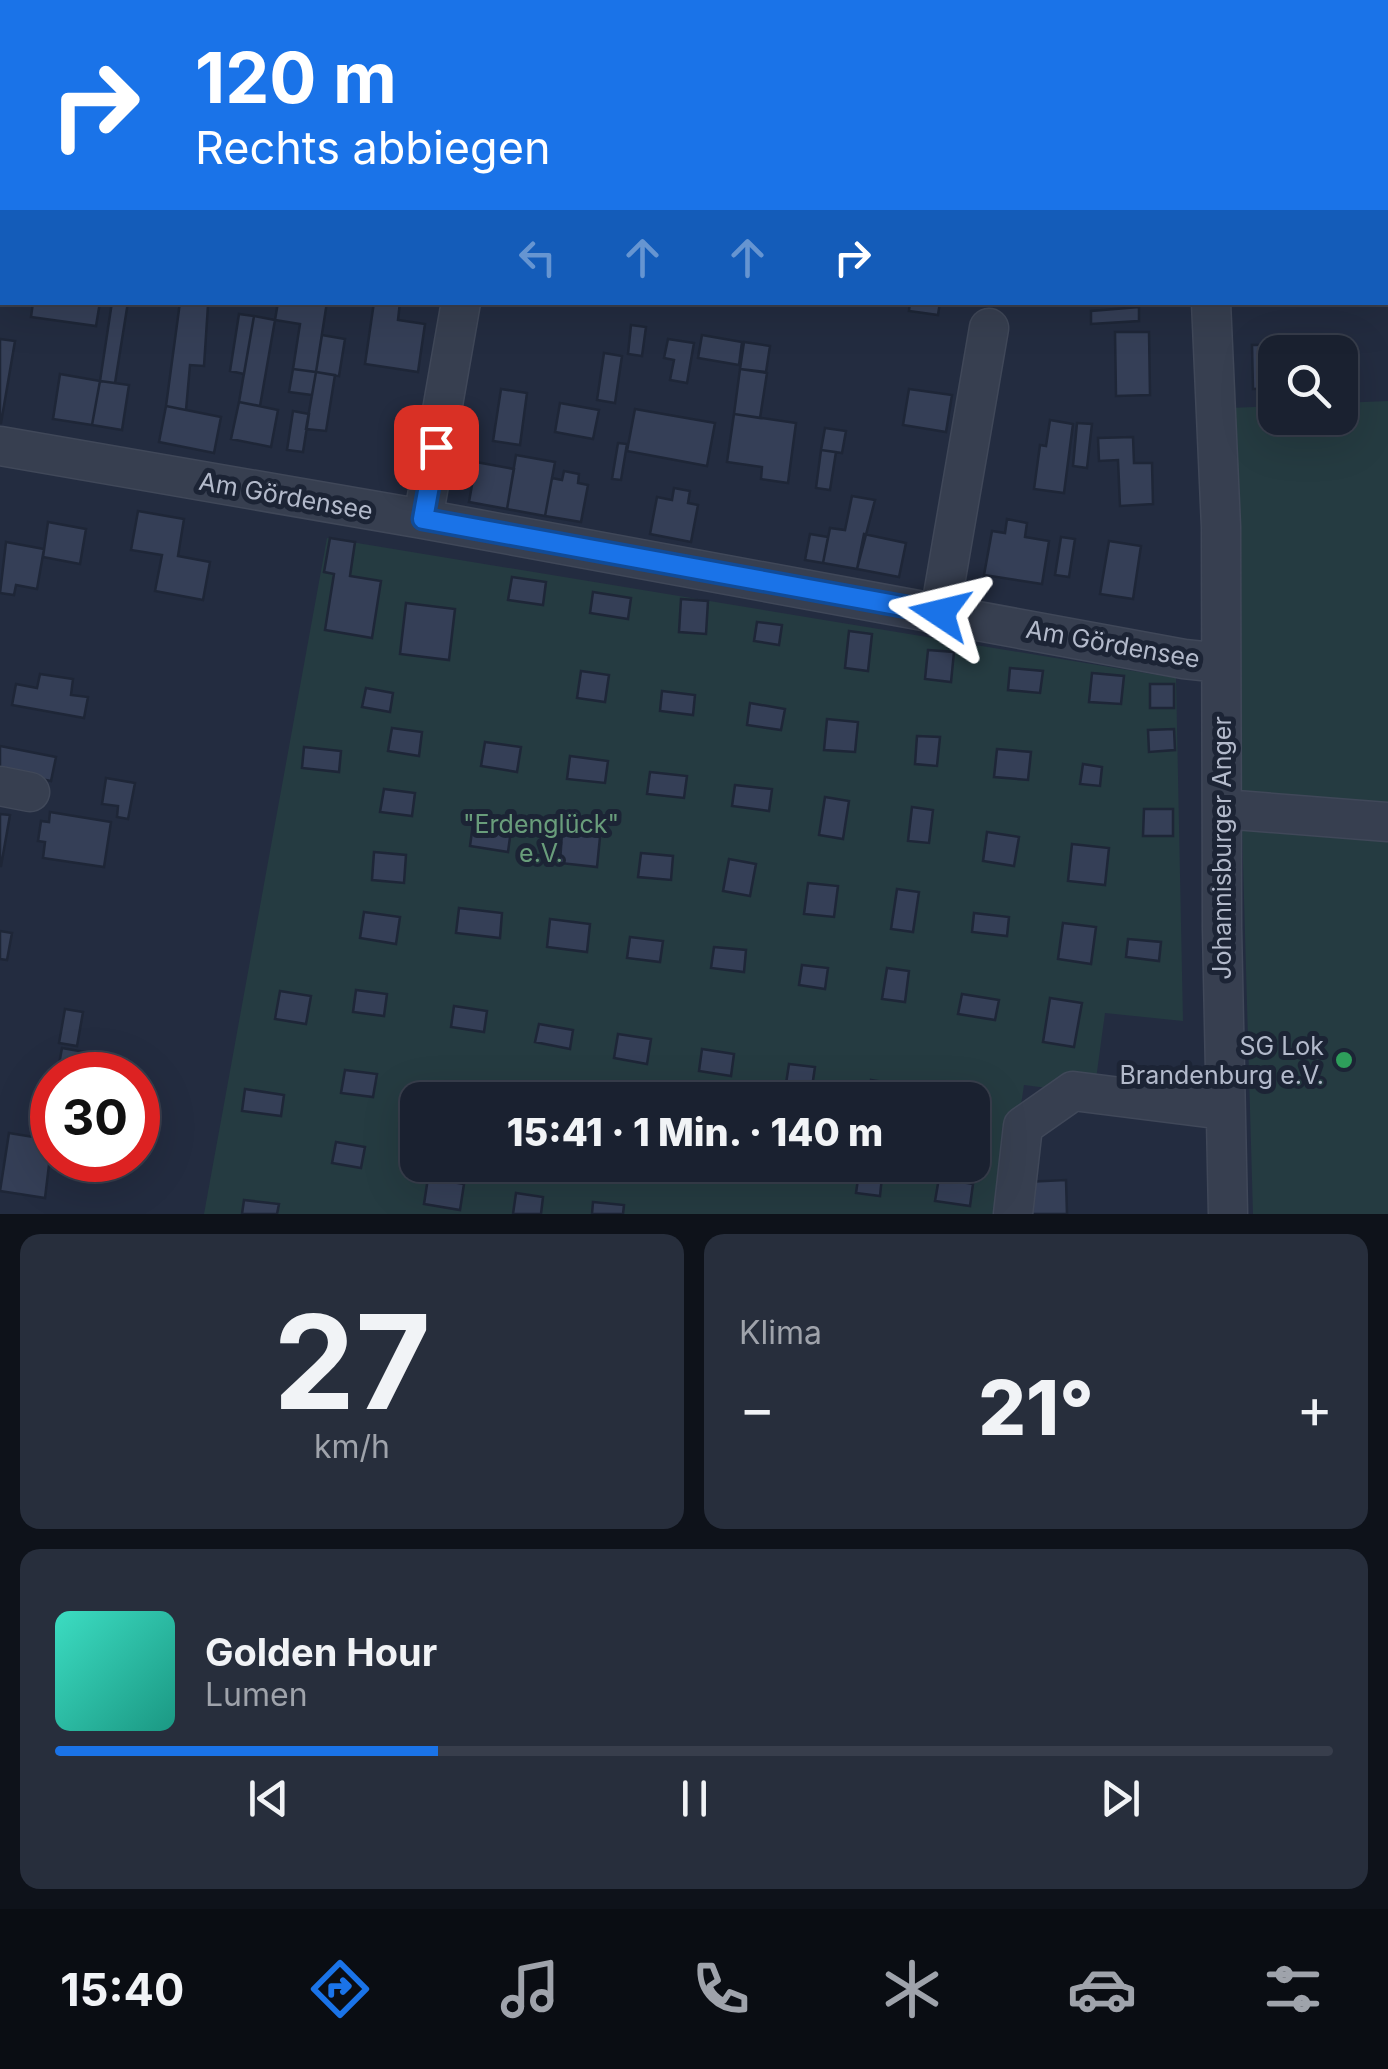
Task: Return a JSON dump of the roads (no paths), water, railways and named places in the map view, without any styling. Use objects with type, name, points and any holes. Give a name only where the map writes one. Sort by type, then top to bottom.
[{"type":"street","points":[[423,519],[459,305]]},
{"type":"street","name":"Johannisburger Anger","points":[[1211,305],[1221,527],[1228,1214]]},
{"type":"street","points":[[940,613],[988,328]]},
{"type":"street","name":"Am Gördensee","points":[[0,446],[1222,662]]},
{"type":"street","points":[[1223,809],[1388,822]]},
{"type":"street","points":[[1013,1214],[1023,1126],[1073,1091],[1224,1110]]},
{"type":"place","name":"SG Lok Brandenburg e.V.","points":[[1344,1060]]},
{"type":"park label","name":"\"Erdenglück\" e.V.","points":[[541,838]]}]
